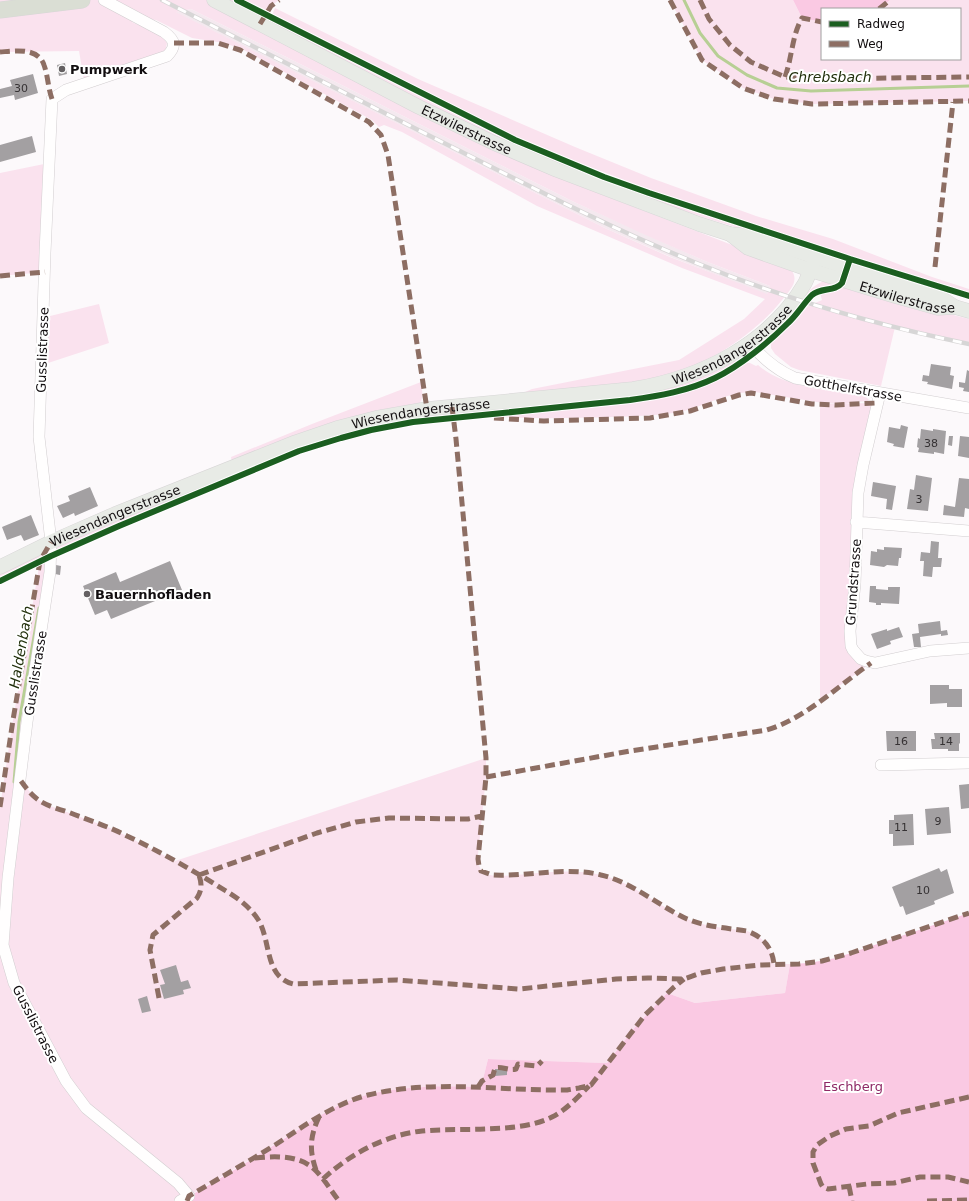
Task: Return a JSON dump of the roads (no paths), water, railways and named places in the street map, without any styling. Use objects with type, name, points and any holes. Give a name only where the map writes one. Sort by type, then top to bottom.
[{"type":"highway","points":[[0,10],[82,0]]},
{"type":"main road","name":"Etzwilerstrasse","points":[[218,2],[419,107],[494,143],[557,170],[622,196],[730,234],[751,236],[813,264],[941,298],[955,307],[969,311]]},
{"type":"main road","name":"Wiesendangerstrasse","points":[[0,567],[52,542],[240,464],[337,428],[376,418],[427,409],[612,391],[654,385],[677,379],[706,368],[727,357],[749,342],[770,324],[790,303],[805,282],[813,264]]},
{"type":"street","name":"Gusslistrasse","points":[[104,0],[164,32],[171,37],[174,43],[173,50],[167,56],[66,90],[52,99],[39,437],[52,542],[50,572],[27,722],[8,878],[3,946],[14,983],[66,1082],[86,1108],[168,1175],[184,1199]]},
{"type":"street","name":"Gotthelfstrasse","points":[[749,342],[770,364],[790,376],[804,380],[969,408]]},
{"type":"street","name":"Grundstrasse","points":[[880,393],[860,478],[856,522],[854,588],[849,636],[851,646],[857,655],[866,661],[876,663],[930,651],[969,648]]},
{"type":"street","points":[[856,522],[969,531]]},
{"type":"street","points":[[881,765],[969,763]]},
{"type":"waterway","name":"Chrebsbach","points":[[684,0],[700,33],[718,56],[747,75],[777,88],[811,91],[969,86]]},
{"type":"waterway","name":"Haldenbach","points":[[14,782],[19,722],[39,608]]},
{"type":"railway","points":[[162,0],[531,187],[661,248],[727,275],[795,299],[864,319],[969,344]]},
{"type":"place","name":"Pumpwerk","points":[[62,69]]},
{"type":"place","name":"Bauernhofladen","points":[[87,594]]},
{"type":"park label","name":"Eschberg","points":[[853,1086]]}]
